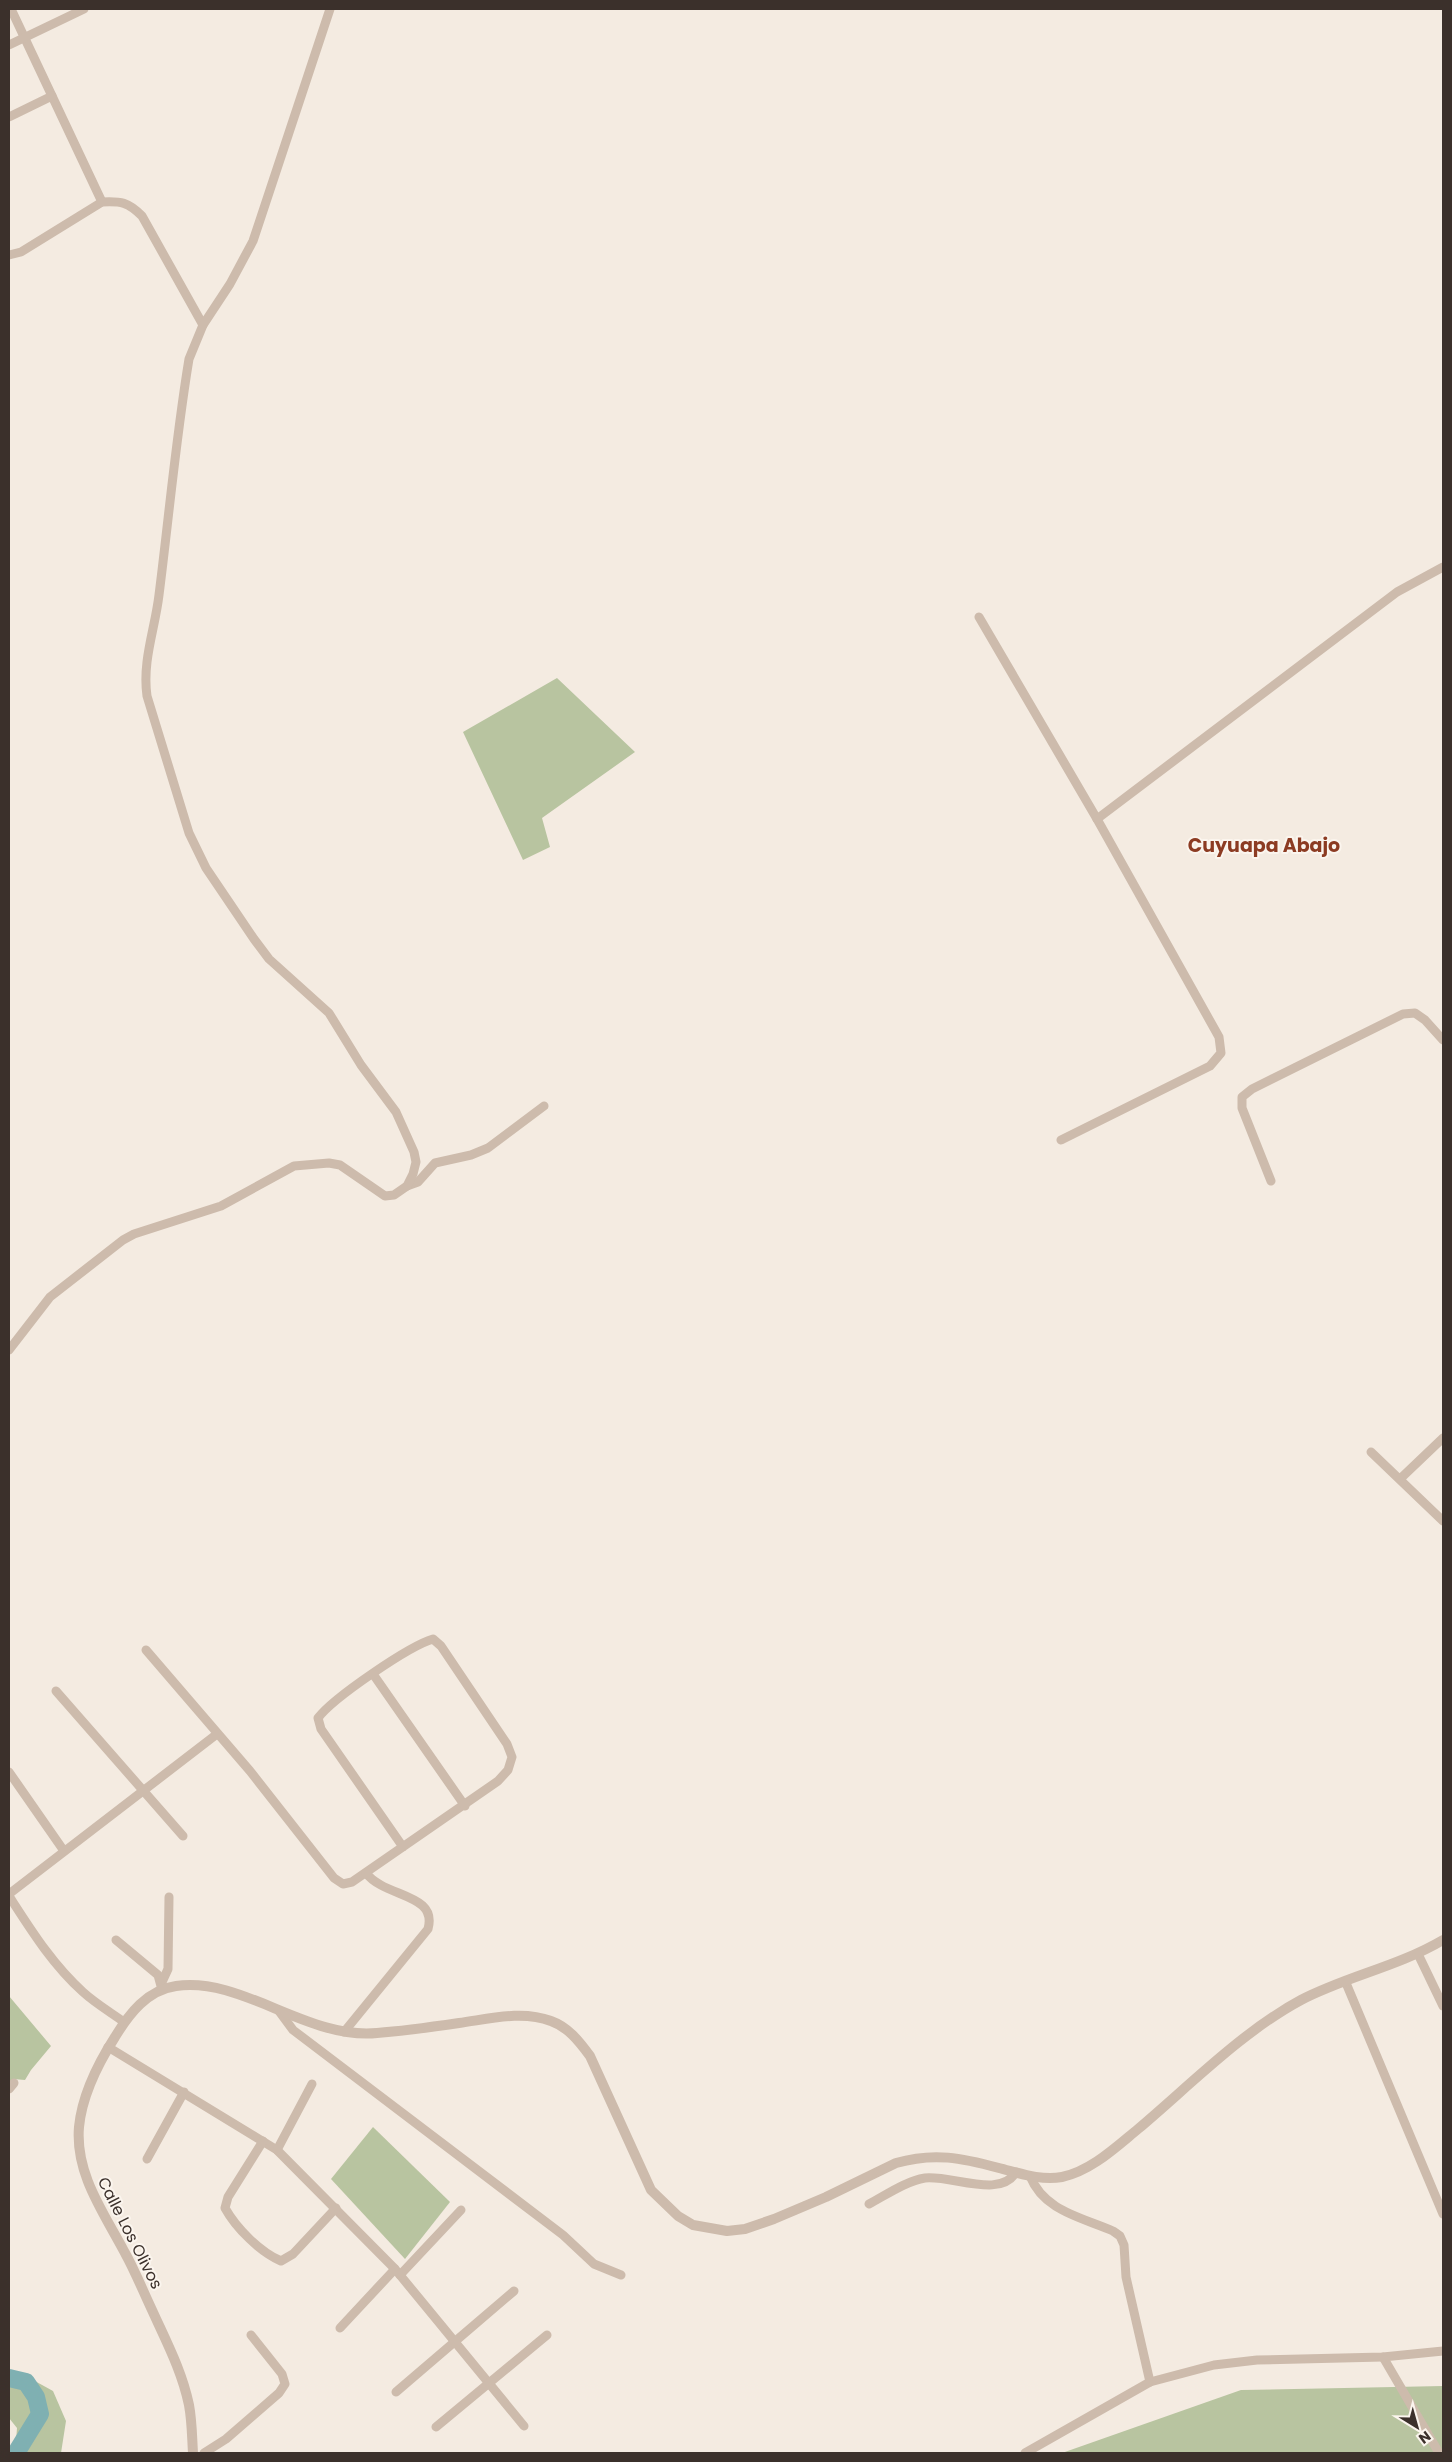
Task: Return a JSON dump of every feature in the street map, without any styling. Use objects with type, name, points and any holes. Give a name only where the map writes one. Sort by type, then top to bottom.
[{"type":"street","points":[[11,9],[102,202]]},
{"type":"street","points":[[9,45],[84,9]]},
{"type":"street","points":[[330,9],[253,241],[230,284],[203,325],[188,359],[156,618],[144,678],[147,696],[196,850],[254,939],[280,969],[329,1013],[361,1065],[392,1104],[414,1152],[416,1162],[407,1186]]},
{"type":"street","points":[[9,117],[52,96]]},
{"type":"street","points":[[9,255],[21,252],[102,202],[117,202],[131,205],[142,216],[203,325]]},
{"type":"street","points":[[1097,819],[1397,592],[1443,567]]},
{"type":"street","points":[[979,617],[1097,819],[1219,1037],[1222,1054],[1210,1066],[1061,1140]]},
{"type":"street","points":[[1271,1181],[1242,1108],[1242,1098],[1252,1089],[1403,1014],[1415,1013],[1425,1020],[1443,1040]]},
{"type":"street","points":[[9,1350],[50,1298],[123,1240],[134,1234],[221,1206],[294,1166],[340,1164],[385,1196],[394,1195],[407,1186],[418,1182],[435,1163],[471,1155],[488,1148],[544,1106]]},
{"type":"street","points":[[1400,1480],[1443,1438]]},
{"type":"street","points":[[1371,1452],[1443,1521]]},
{"type":"street","points":[[146,1650],[250,1771],[334,1878],[343,1884],[352,1882],[465,1806],[498,1782],[508,1770],[512,1757],[507,1744],[441,1646],[432,1638],[422,1642],[373,1674],[324,1709],[318,1718],[321,1729],[404,1847]]},
{"type":"street","points":[[373,1674],[465,1806]]},
{"type":"street","points":[[56,1690],[183,1836]]},
{"type":"street","points":[[124,2022],[84,1993],[59,1968],[35,1937],[9,1895],[217,1734]]},
{"type":"street","points":[[9,1772],[64,1851]]},
{"type":"street","points":[[344,2032],[428,1929],[431,1918],[427,1908],[419,1901],[380,1886],[366,1873]]},
{"type":"street","points":[[161,1986],[168,1969],[169,1898]]},
{"type":"street","points":[[116,1940],[152,1969],[161,1986]]},
{"type":"street","name":"Calle Los Olivos","points":[[193,2453],[190,2414],[182,2377],[125,2253],[100,2211],[86,2177],[80,2155],[81,2118],[87,2096],[108,2047],[133,2010],[161,1986],[214,1986],[279,2011],[344,2032],[372,2034],[507,2016],[531,2016],[550,2021],[566,2029],[580,2042],[590,2056],[651,2190],[678,2216],[693,2225],[727,2231],[745,2229],[774,2219],[896,2163],[917,2157],[956,2158],[1030,2176],[1062,2177],[1096,2161],[1117,2146],[1256,2029],[1302,2000],[1418,1954],[1443,1940]]},
{"type":"street","points":[[1418,1954],[1442,2000]]},
{"type":"street","points":[[1346,1983],[1443,2214]]},
{"type":"street","points":[[279,2011],[293,2030],[563,2235],[594,2264],[621,2275]]},
{"type":"street","points":[[108,2047],[277,2150],[398,2272],[524,2426]]},
{"type":"street","points":[[277,2150],[312,2084]]},
{"type":"street","points":[[147,2159],[184,2092]]},
{"type":"street","points":[[263,2141],[228,2197],[225,2208],[231,2218],[270,2256],[281,2262],[293,2254],[336,2208]]},
{"type":"street","points":[[870,2204],[923,2178],[945,2178],[996,2186],[1012,2179],[1016,2172]]},
{"type":"street","points":[[1030,2176],[1043,2199],[1058,2208],[1113,2231],[1120,2236],[1124,2245],[1126,2277],[1150,2382]]},
{"type":"street","points":[[340,2328],[462,2210]]},
{"type":"street","points":[[396,2392],[514,2291]]},
{"type":"street","points":[[204,2453],[226,2439],[279,2392],[284,2384],[282,2374],[251,2335]]},
{"type":"street","points":[[436,2427],[547,2335]]},
{"type":"street","points":[[1025,2453],[1150,2382],[1214,2365],[1257,2360],[1383,2357],[1443,2352]]},
{"type":"street","points":[[1383,2357],[1439,2453]]},
{"type":"green space","points":[[557,678],[635,752],[542,818],[550,847],[523,860],[463,732]]},
{"type":"green space","points":[[9,1996],[51,2046],[25,2080],[13,2079],[9,2083]]},
{"type":"green space","points":[[373,2127],[450,2202],[405,2259],[331,2179]]},
{"type":"green space","points":[[9,2374],[33,2380],[53,2391],[66,2421],[61,2453],[9,2453],[16,2441],[17,2428],[9,2418]]},
{"type":"green space","points":[[1443,2386],[1443,2453],[1062,2453],[1241,2390]]},
{"type":"waterway","points":[[9,2378],[26,2382],[36,2397],[40,2414],[16,2453]]},
{"type":"district","name":"Cuyuapa Abajo","points":[[1264,845]]}]
